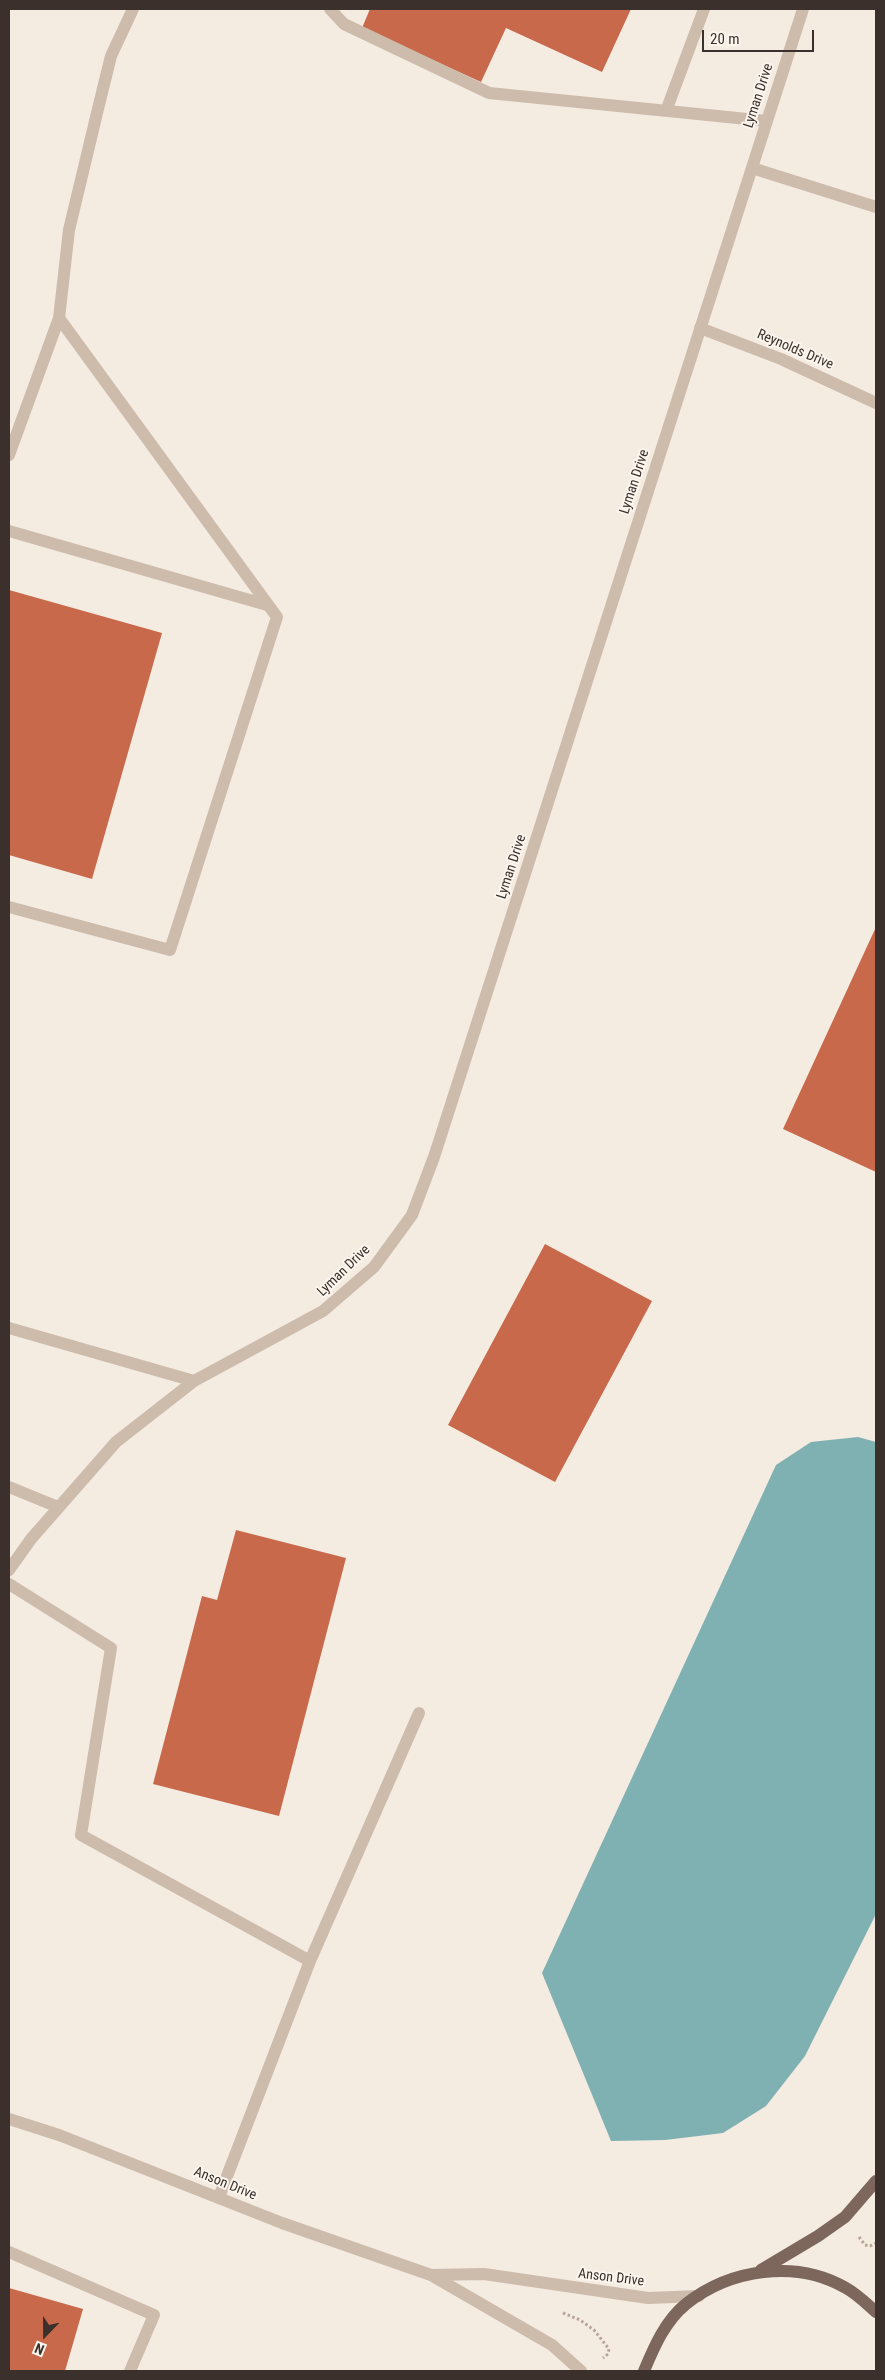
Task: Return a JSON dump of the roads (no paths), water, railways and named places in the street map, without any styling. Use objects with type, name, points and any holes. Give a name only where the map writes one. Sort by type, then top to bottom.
[{"type":"main road","points":[[644,2371],[659,2336],[685,2305],[720,2282],[760,2271],[818,2236],[845,2217],[876,2181]]},
{"type":"main road","points":[[760,2271],[804,2272],[846,2288],[876,2312]]},
{"type":"street","points":[[9,455],[58,318],[69,230],[101,94],[111,56],[133,9]]},
{"type":"street","points":[[330,9],[344,24],[489,93],[767,121]]},
{"type":"street","points":[[666,111],[704,9]]},
{"type":"street","name":"Lyman Drive","points":[[9,1570],[30,1538],[116,1442],[194,1381],[323,1311],[374,1267],[412,1215],[434,1157],[803,9]]},
{"type":"street","points":[[752,168],[876,207]]},
{"type":"street","points":[[9,907],[170,950],[277,617],[58,318]]},
{"type":"street","name":"Reynolds Drive","points":[[700,328],[781,359],[876,403]]},
{"type":"street","points":[[9,531],[268,605]]},
{"type":"street","points":[[9,1328],[194,1381]]},
{"type":"street","points":[[9,1487],[58,1507]]},
{"type":"street","points":[[9,1584],[111,1648],[81,1835],[310,1961]]},
{"type":"street","points":[[219,2197],[310,1961],[419,1713]]},
{"type":"street","name":"Anson Drive","points":[[9,2119],[59,2135],[282,2222],[431,2275],[552,2345],[581,2371]]},
{"type":"street","points":[[9,2252],[154,2315],[130,2371]]},
{"type":"street","name":"Anson Drive","points":[[431,2275],[484,2274],[648,2298],[699,2296]]},
{"type":"water","points":[[858,1437],[876,1442],[876,1914],[805,2056],[766,2106],[723,2133],[665,2140],[611,2141],[542,1973],[776,1465],[811,1442]]}]
